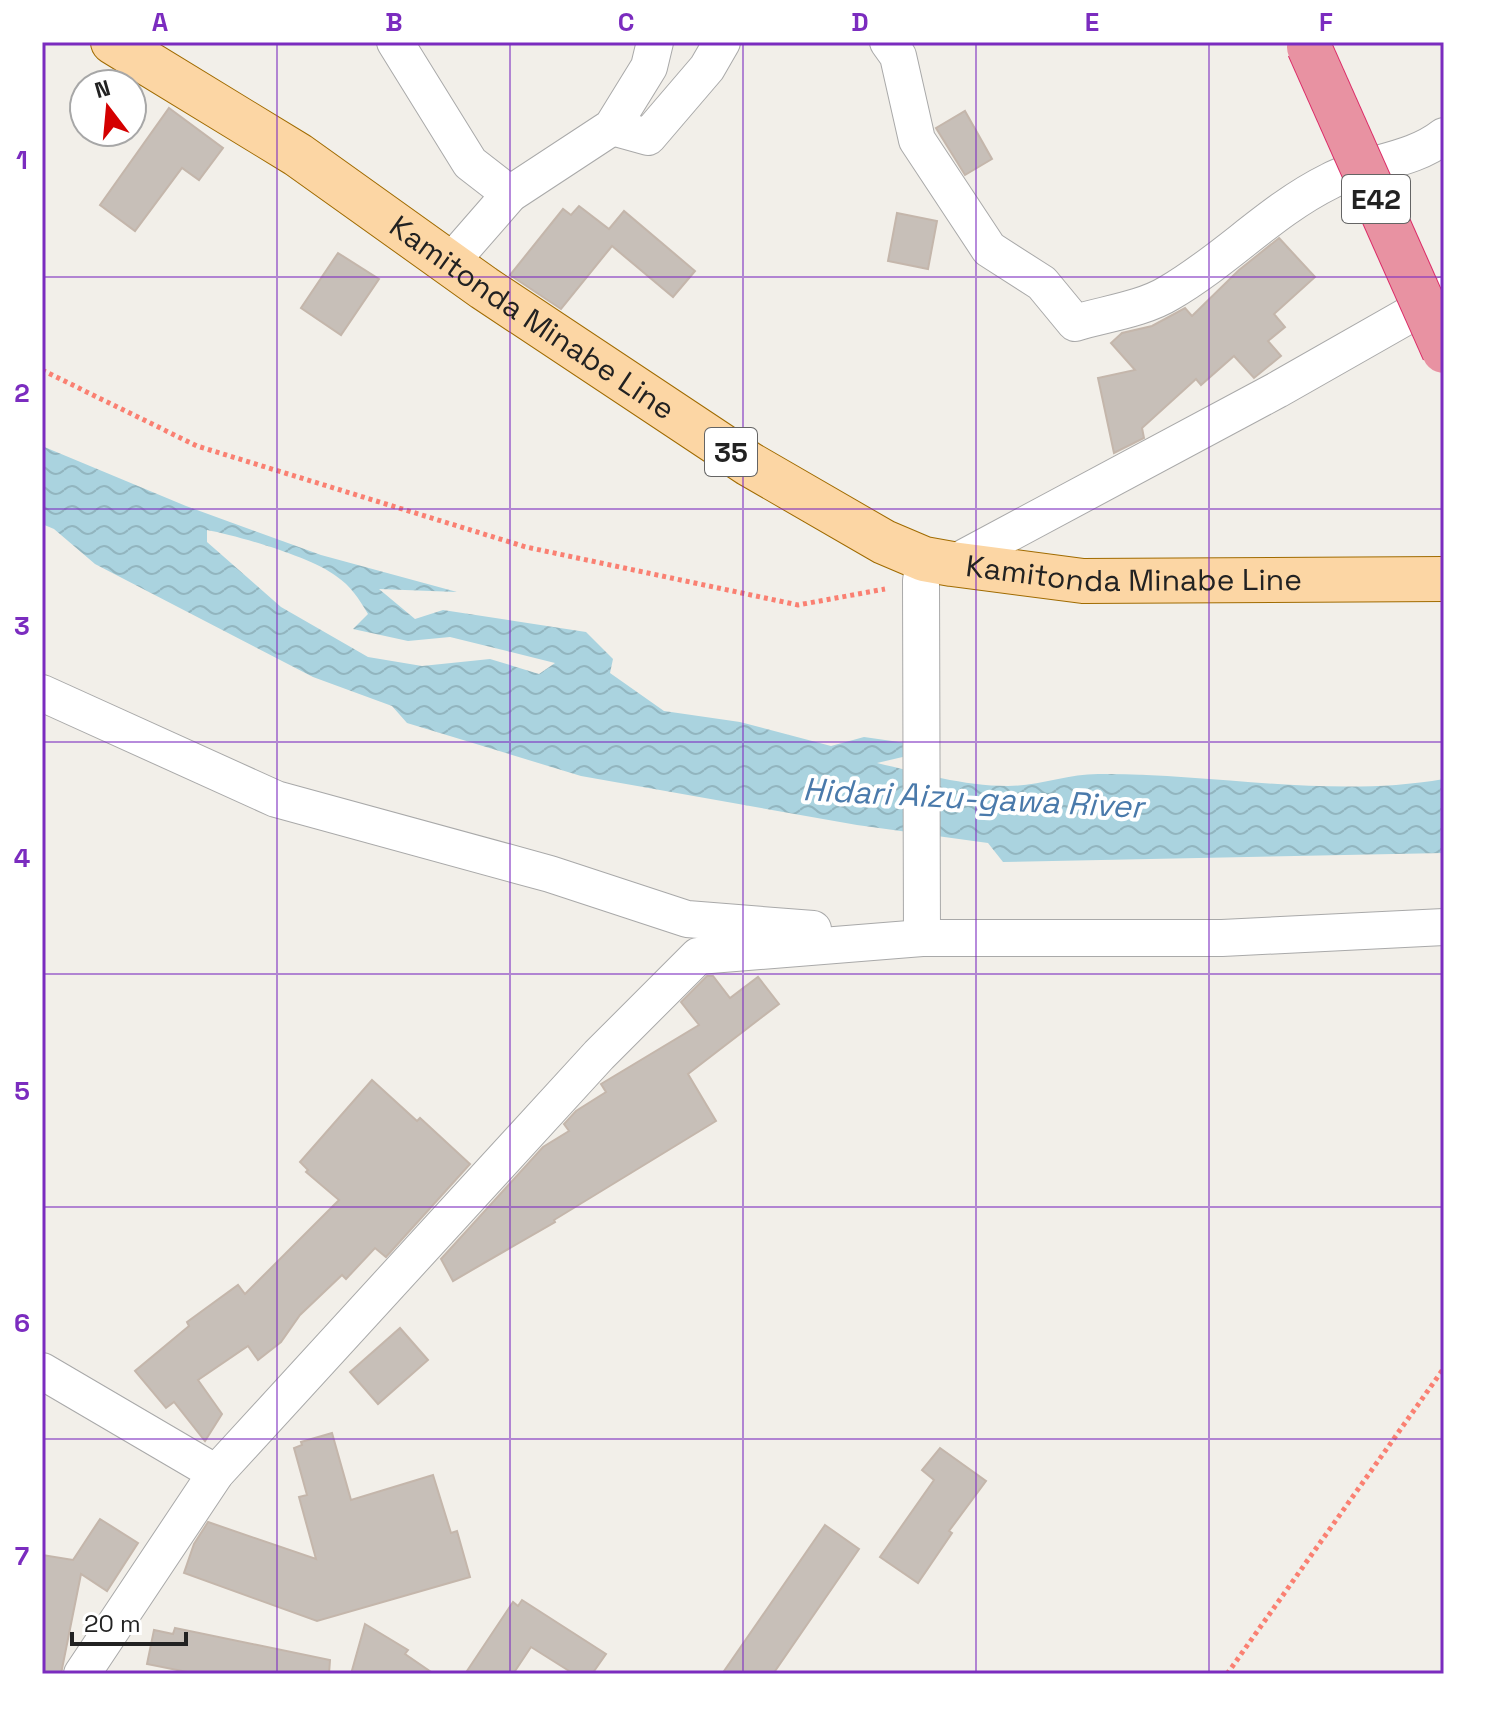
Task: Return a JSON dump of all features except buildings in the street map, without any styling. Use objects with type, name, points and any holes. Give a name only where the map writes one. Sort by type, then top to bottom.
[{"type":"highway","name":"E42","points":[[1309,47],[1444,351]]},
{"type":"main road","name":"Kamitonda Minabe Line","points":[[113,42],[298,155],[449,264],[749,464],[884,542],[930,578],[1083,581],[1444,579]]},
{"type":"street","points":[[395,42],[470,163],[510,194]]},
{"type":"street","points":[[449,264],[510,194],[612,127],[649,67],[655,42]]},
{"type":"street","points":[[612,127],[648,137],[707,68],[722,42]]},
{"type":"street","points":[[888,42],[898,56],[917,140],[989,249],[1042,283],[1075,323],[1166,296],[1205,270],[1264,221],[1330,180],[1430,147],[1444,136]]},
{"type":"street","points":[[922,938],[930,578],[1264,397],[1444,295]]},
{"type":"street","points":[[42,693],[276,799],[550,874],[687,919],[922,938]]},
{"type":"street","points":[[82,1674],[216,1473],[599,1055],[698,956],[922,938],[1222,938],[1444,927]]},
{"type":"street","points":[[42,1371],[216,1473]]},
{"type":"path","points":[[42,370],[197,446],[526,547],[798,605],[842,599],[930,578]]},
{"type":"path","points":[[1227,1674],[1444,1368]]},
{"type":"water","name":"Hidari Aizu-gawa River","points":[[42,446],[186,506],[321,555],[457,592],[379,589],[415,619],[443,610],[586,632],[613,659],[610,673],[664,711],[740,722],[831,746],[864,737],[941,748],[877,763],[975,784],[1019,785],[1098,774],[1358,787],[1444,779],[1444,853],[1003,862],[988,843],[857,825],[581,776],[407,723],[392,706],[313,677],[95,564],[54,529],[42,524]],"holes":[[[207,530],[293,555],[336,576],[350,588],[368,614],[353,629],[408,641],[450,637],[555,663],[539,674],[490,659],[422,666],[368,657],[281,607],[207,542]]]}]
